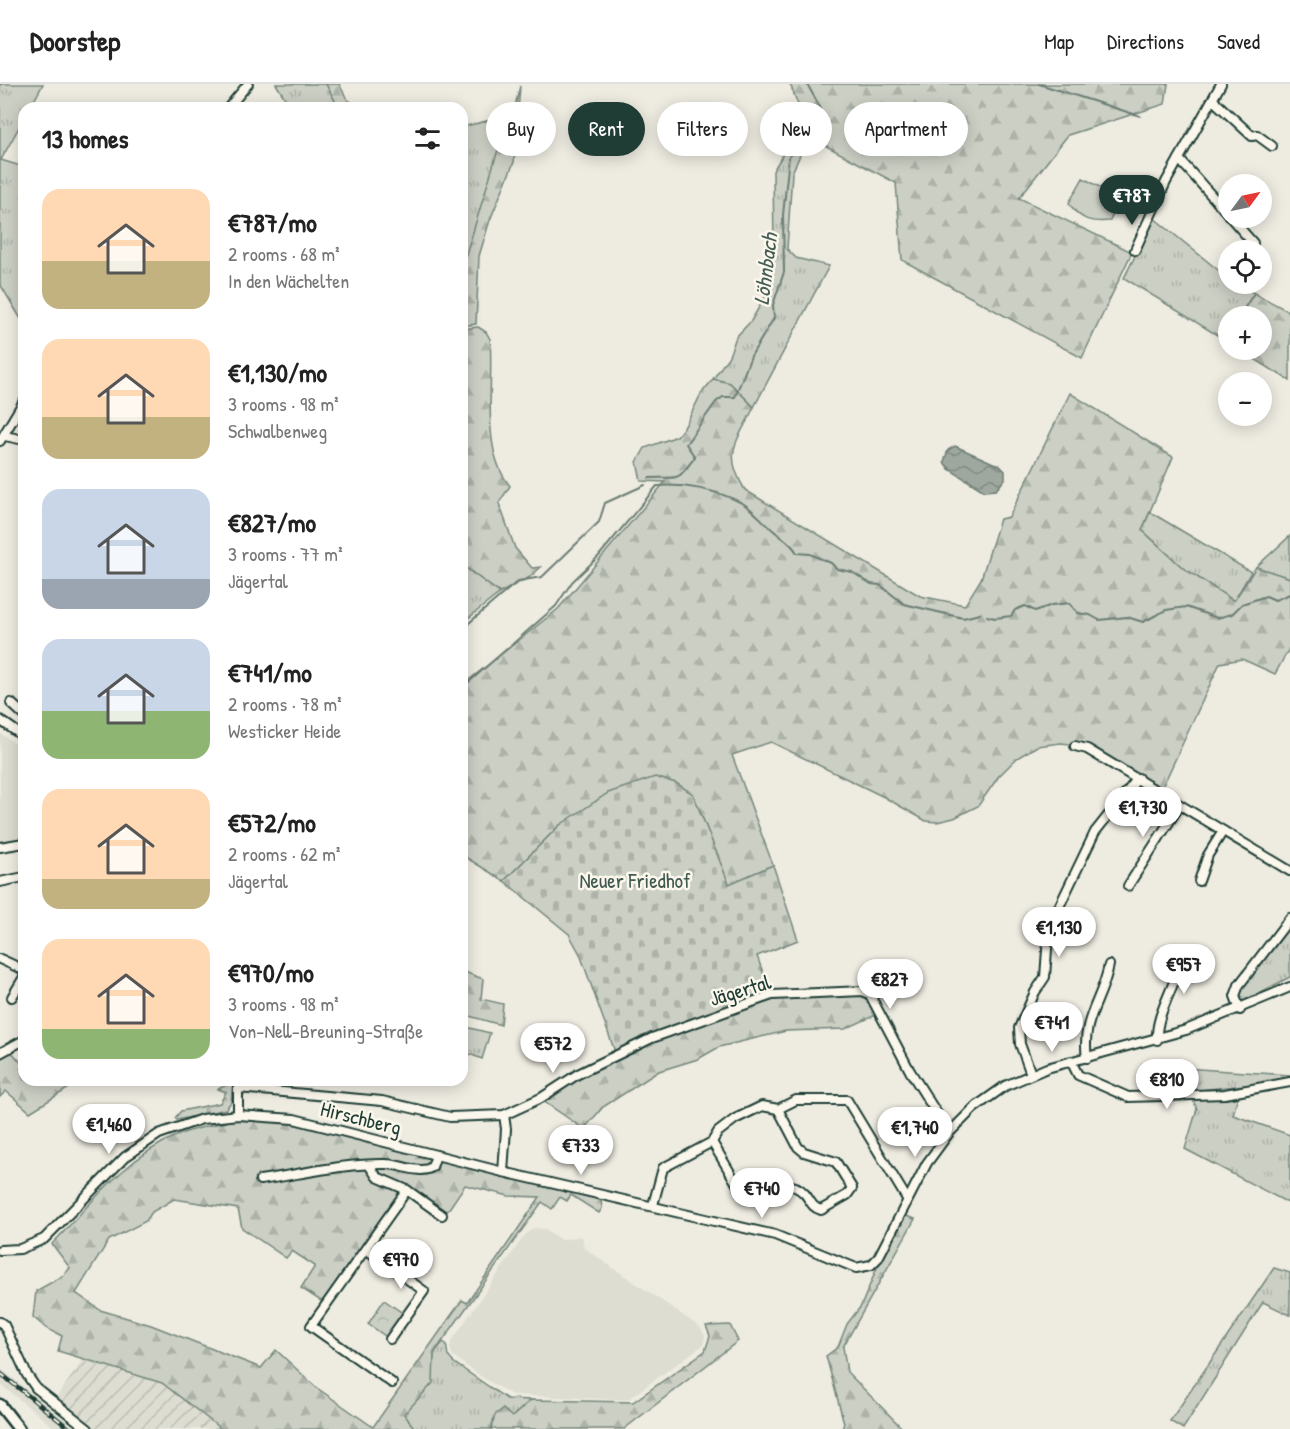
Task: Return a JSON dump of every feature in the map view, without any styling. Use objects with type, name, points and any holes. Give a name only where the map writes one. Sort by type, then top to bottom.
[{"type":"main road","points":[[0,1405],[19,1429]]},
{"type":"street","points":[[233,102],[248,84]]},
{"type":"street","points":[[1135,250],[1179,159],[1221,84]]},
{"type":"street","points":[[1213,100],[1252,136],[1257,135],[1272,146]]},
{"type":"street","points":[[1179,159],[1218,203]]},
{"type":"street","points":[[1240,228],[1250,240]]},
{"type":"street","points":[[18,412],[3,438],[18,439]]},
{"type":"street","points":[[11,703],[18,709]]},
{"type":"street","points":[[0,720],[18,733]]},
{"type":"street","points":[[1075,746],[1087,749],[1137,778],[1290,871]]},
{"type":"street","points":[[1031,1074],[1020,1044],[1019,1028],[1035,992],[1045,977],[1048,936],[1056,913],[1095,832],[1137,778]]},
{"type":"street","points":[[1128,886],[1180,805]]},
{"type":"street","points":[[1199,881],[1208,855],[1223,831]]},
{"type":"street","points":[[0,847],[18,844]]},
{"type":"street","points":[[0,882],[18,878]]},
{"type":"street","points":[[1240,1010],[1235,996],[1239,985],[1290,918]]},
{"type":"street","points":[[1157,1040],[1159,1020],[1181,965],[1182,950]]},
{"type":"street","points":[[0,959],[18,967]]},
{"type":"street","points":[[1088,1058],[1084,1035],[1105,984],[1108,965]]},
{"type":"street","points":[[12,997],[18,987]]},
{"type":"street","points":[[653,1205],[663,1168],[712,1142],[718,1132],[735,1119],[762,1106],[778,1108],[796,1100],[847,1100],[907,1199],[927,1163],[949,1133],[985,1100],[1031,1074],[1071,1061],[1157,1040],[1240,1010],[1290,987]]},
{"type":"street","name":"Jägertal","points":[[255,1086],[382,1101],[450,1117],[504,1115],[542,1098],[578,1074],[652,1038],[772,995],[863,991],[870,996],[905,1062],[949,1133]]},
{"type":"street","points":[[0,1053],[18,1043]]},
{"type":"street","points":[[1071,1061],[1078,1075],[1128,1096],[1189,1097],[1225,1094],[1290,1082]]},
{"type":"street","points":[[238,1086],[238,1115]]},
{"type":"street","points":[[712,1142],[746,1199],[773,1185],[780,1185],[803,1192],[814,1208],[821,1210],[847,1195],[852,1188],[836,1162],[804,1152],[798,1147],[778,1108]]},
{"type":"street","name":"Hirschberg","points":[[0,1250],[20,1249],[44,1239],[125,1157],[159,1134],[202,1119],[238,1115],[294,1119],[503,1172],[775,1235],[856,1268],[863,1268],[878,1258],[907,1199]]},
{"type":"street","points":[[503,1172],[506,1129],[504,1115]]},
{"type":"street","name":"Hirschberg","points":[[260,1180],[369,1165],[390,1164],[424,1170],[432,1167],[436,1155]]},
{"type":"street","points":[[369,1165],[376,1177],[407,1190],[442,1215]]},
{"type":"street","points":[[392,1383],[312,1326],[407,1190]]},
{"type":"street","points":[[367,1250],[424,1291],[390,1339]]},
{"type":"street","points":[[0,1322],[4,1325],[27,1375],[36,1388],[88,1429]]},
{"type":"shaded area","points":[[0,733],[18,746],[18,843],[0,846]]},
{"type":"shaded area","points":[[533,1228],[545,1229],[561,1240],[582,1236],[584,1248],[700,1327],[705,1336],[703,1345],[627,1400],[512,1395],[483,1378],[453,1356],[450,1349],[451,1342],[524,1236]]},
{"type":"shaded area","points":[[84,1359],[162,1383],[221,1429],[93,1429],[55,1399]]},
{"type":"shaded area","points":[[0,1368],[77,1429],[56,1429],[0,1384]]},
{"type":"green space","points":[[0,84],[43,84],[33,102],[18,102],[18,129],[1,160],[18,165],[18,314],[0,284]]},
{"type":"green space","points":[[276,84],[326,84],[336,102],[287,102]]},
{"type":"green space","points":[[326,84],[339,84],[347,99],[351,102],[336,102]]},
{"type":"green space","points":[[790,84],[1168,84],[1165,104],[1068,135],[1019,198],[1132,252],[1082,358],[902,260],[896,183],[845,156],[968,156],[968,102],[844,102],[844,155],[832,149],[832,102],[797,102]]},
{"type":"green space","points":[[486,121],[486,156],[497,156],[468,248],[468,126]]},
{"type":"green space","points":[[496,156],[514,156],[479,256],[476,324],[468,325],[468,248]]},
{"type":"green space","points":[[782,156],[800,156],[792,173],[787,249],[796,258],[829,266],[754,407],[730,383],[713,379],[729,356],[736,337],[751,321],[768,292],[774,249],[773,171]]},
{"type":"green space","points":[[1083,178],[1120,198],[1110,221],[1086,219],[1069,203]]},
{"type":"green space","points":[[1154,218],[1218,270],[1218,294],[1253,294],[1246,306],[1218,306],[1218,336],[1124,278]]},
{"type":"green space","points":[[1253,294],[1256,294],[1290,312],[1290,381],[1256,360],[1272,360],[1272,306],[1246,306]]},
{"type":"green space","points":[[478,327],[486,332],[490,339],[492,436],[501,471],[510,486],[499,503],[515,548],[532,568],[541,567],[530,577],[500,593],[468,569],[468,328]]},
{"type":"green space","points":[[713,379],[730,383],[754,407],[734,448],[733,457],[738,477],[745,490],[920,596],[965,605],[981,579],[1000,519],[1009,517],[1070,393],[1173,457],[1142,530],[1183,568],[1234,601],[1256,567],[1290,578],[1290,647],[1275,674],[1242,659],[1220,663],[1162,788],[1089,746],[1061,743],[1037,746],[1017,758],[999,776],[978,806],[954,818],[937,822],[926,821],[884,797],[771,742],[732,755],[773,865],[729,885],[693,794],[560,825],[504,881],[468,859],[468,681],[558,609],[665,482],[641,481],[637,462],[645,448],[677,436],[685,426],[701,394]]},
{"type":"green space","points":[[1150,512],[1251,572],[1234,601],[1183,568],[1142,530]]},
{"type":"green space","points":[[1290,536],[1290,578],[1256,567]]},
{"type":"green space","points":[[468,569],[500,593],[468,618]]},
{"type":"green space","name":"Neuer Friedhof","points":[[655,777],[676,783],[693,794],[729,884],[773,865],[798,940],[757,956],[770,992],[649,1035],[615,1052],[580,954],[569,934],[504,881],[560,825],[608,793]]},
{"type":"green space","points":[[1290,920],[1290,977],[1249,998],[1240,997],[1240,986]]},
{"type":"green space","points":[[468,973],[483,979],[481,999],[503,1004],[501,1025],[468,1016]]},
{"type":"green space","points":[[858,993],[867,997],[876,1015],[845,1029],[786,1031],[719,1047],[698,1059],[659,1071],[603,1107],[584,1129],[543,1101],[560,1088],[660,1038],[774,998]]},
{"type":"green space","points":[[468,1028],[490,1033],[482,1059],[468,1053]]},
{"type":"green space","points":[[11,1051],[18,1059],[18,1086],[72,1086],[30,1112],[6,1091],[0,1097],[0,1057]]},
{"type":"green space","points":[[1183,1068],[1290,1075],[1290,1080],[1172,1093]]},
{"type":"green space","points":[[233,1086],[231,1102],[226,1109],[177,1120],[175,1118],[181,1111],[220,1103],[226,1092],[218,1089]]},
{"type":"green space","points":[[1239,1092],[1233,1115],[1290,1135],[1290,1204],[1185,1149],[1197,1109],[1192,1098]]},
{"type":"green space","points":[[239,1119],[293,1124],[601,1200],[602,1208],[599,1213],[571,1195],[567,1201],[560,1197],[552,1209],[542,1202],[434,1353],[433,1383],[404,1414],[415,1429],[221,1429],[162,1383],[58,1351],[62,1336],[46,1328],[33,1317],[36,1291],[63,1276],[70,1268],[52,1244],[109,1184],[140,1157],[176,1136],[191,1130]],"holes":[[[465,1185],[509,1196],[540,1197],[467,1303],[462,1300],[373,1427],[317,1388],[276,1350],[261,1368],[151,1325],[100,1310],[76,1293],[109,1240],[146,1221],[152,1212],[174,1199],[238,1209],[242,1228],[286,1258],[292,1251],[315,1266],[301,1288],[330,1307],[408,1196],[442,1219]]]},
{"type":"green space","points":[[906,1216],[915,1219],[843,1347],[847,1372],[903,1429],[842,1429],[844,1423],[826,1356],[838,1347],[847,1324],[861,1306],[876,1270]]},
{"type":"green space","points":[[1274,1268],[1290,1273],[1290,1315],[1263,1302],[1183,1429],[1170,1421]]},
{"type":"green space","points":[[384,1300],[404,1314],[388,1338],[368,1324]]},
{"type":"green space","points":[[730,1325],[738,1341],[624,1429],[491,1429],[495,1415],[503,1409],[512,1417],[531,1400],[633,1402],[705,1351],[710,1336],[706,1326]]},
{"type":"green space","points":[[443,1342],[453,1362],[507,1399],[531,1400],[512,1417],[495,1415],[491,1429],[415,1429],[403,1414],[432,1383],[434,1353]]},
{"type":"water","points":[[955,446],[1000,466],[1005,471],[1005,479],[996,490],[984,491],[949,469],[944,462],[948,450]]},
{"type":"waterway","name":"Löhnbach","points":[[649,478],[677,477],[689,466],[695,457],[686,444],[716,402],[723,397],[735,397],[751,356],[774,318],[773,305],[784,272],[783,215],[789,157],[804,129],[822,126],[820,107],[807,84]]},
{"type":"waterway","points":[[1039,84],[1140,116]]},
{"type":"waterway","name":"Löhnbach","points":[[468,624],[518,581],[542,577],[599,522],[605,503],[645,485]]},
{"type":"waterway","points":[[468,683],[556,606],[572,582],[598,557],[657,486],[701,489],[742,503],[789,543],[797,553],[810,554],[831,563],[837,569],[852,572],[871,584],[880,585],[904,604],[963,618],[980,614]]},
{"type":"waterway","points":[[987,616],[995,618],[1011,616],[1015,610],[1025,606],[1035,611],[1052,605],[1069,603],[1078,613],[1090,615],[1099,620],[1127,617],[1143,622],[1166,610],[1186,607],[1217,618],[1232,614],[1242,604],[1266,596],[1275,600],[1290,594]]},
{"type":"railway","points":[[0,1373],[70,1429]]}]
